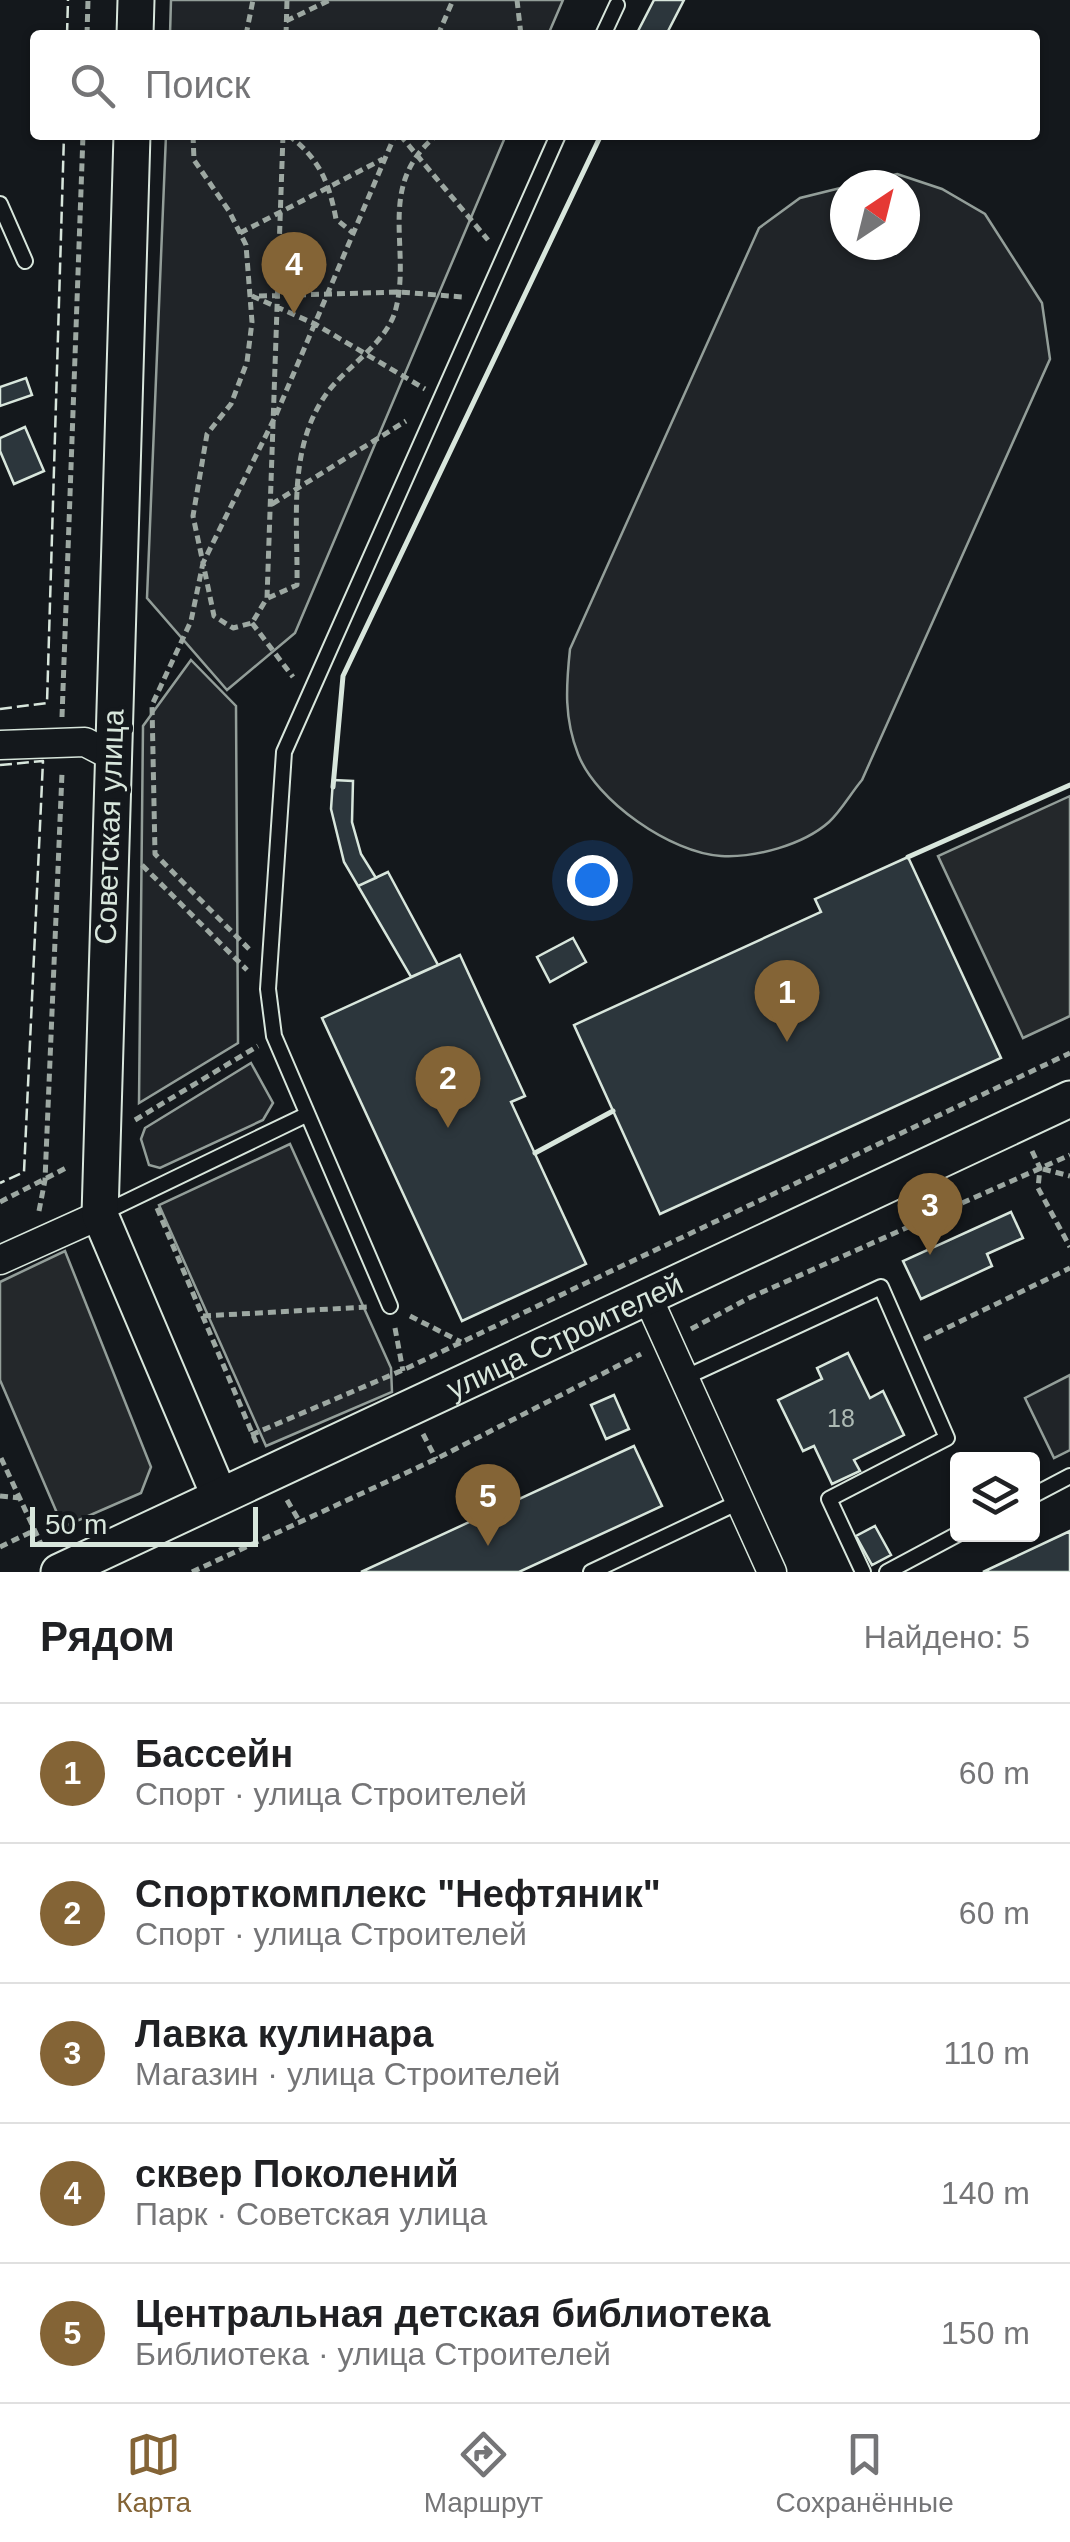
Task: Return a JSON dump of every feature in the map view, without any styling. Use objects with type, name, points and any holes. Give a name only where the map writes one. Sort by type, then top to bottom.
[{"type":"street","points":[[135,30],[136,0]]},
{"type":"street","name":"Советская улица","points":[[132,140],[110,754],[100,1215],[219,1495]]},
{"type":"street","points":[[0,745],[63,740],[85,742],[110,754]]},
{"type":"street","name":"улица Строителей","points":[[53,1565],[272,1473],[1070,1099]]},
{"type":"street","points":[[0,1260],[100,1215]]},
{"type":"street","points":[[648,1298],[772,1572]]},
{"type":"lane","points":[[605,30],[617,5]]},
{"type":"lane","points":[[390,1306],[274,1036],[268,989],[284,752],[556,140]]},
{"type":"lane","points":[[0,204],[24,260]]},
{"type":"lane","points":[[100,1215],[306,1115]]},
{"type":"lane","points":[[683,1378],[881,1287],[948,1438],[830,1499],[863,1572]]},
{"type":"lane","points":[[1040,1492],[1070,1476]]},
{"type":"lane","points":[[590,1572],[739,1502]]},
{"type":"lane","points":[[887,1572],[950,1538]]},
{"type":"path","points":[[86,30],[88,0]]},
{"type":"path","points":[[247,30],[254,0]]},
{"type":"path","points":[[286,0],[286,30]]},
{"type":"path","points":[[286,21],[330,0]]},
{"type":"path","points":[[440,30],[452,0]]},
{"type":"path","points":[[516,0],[521,30]]},
{"type":"path","points":[[33,1245],[45,1180],[83,140]]},
{"type":"path","points":[[193,140],[194,160],[240,233],[252,296],[247,362],[231,404],[206,434],[193,516],[214,616],[232,628],[252,623],[267,598],[286,140]]},
{"type":"path","points":[[293,140],[313,154],[328,186],[336,219],[353,234]]},
{"type":"path","points":[[269,969],[156,854],[152,705],[191,621],[203,562],[276,415],[395,140]]},
{"type":"path","points":[[403,140],[504,258]]},
{"type":"path","points":[[267,598],[297,585],[298,490],[309,423],[328,392],[393,318],[399,292],[396,218],[415,153],[430,140]]},
{"type":"path","points":[[240,233],[281,208],[386,158]]},
{"type":"path","points":[[252,296],[399,292],[486,300]]},
{"type":"path","points":[[252,296],[315,324],[441,399],[272,504]]},
{"type":"path","points":[[252,623],[308,697]]},
{"type":"path","points":[[137,859],[268,989]]},
{"type":"path","points":[[252,1434],[461,1342],[1070,1054]]},
{"type":"path","points":[[192,1572],[300,1524],[749,1298],[1070,1156]]},
{"type":"path","points":[[1040,1168],[1070,1176]]},
{"type":"path","points":[[1040,1168],[1038,1188],[1070,1247]]},
{"type":"path","points":[[150,1191],[252,1434],[300,1524]]},
{"type":"path","points":[[910,1346],[1070,1268]]},
{"type":"path","points":[[203,1316],[390,1306],[461,1342]]},
{"type":"path","points":[[1,1458],[53,1565]]},
{"type":"path","points":[[0,1496],[20,1498]]},
{"type":"path","points":[[0,1547],[35,1530]]},
{"type":"path","points":[[0,1536],[12,1541]]},
{"type":"shaded area","points":[[171,0],[563,0],[550,30],[170,30]]},
{"type":"shaded area","points":[[166,140],[504,140],[295,633],[227,690],[147,598]]},
{"type":"shaded area","points":[[920,182],[942,189],[985,214],[1042,303],[1050,359],[862,780],[833,818],[806,837],[749,855],[721,856],[701,853],[659,835],[618,806],[587,772],[573,741],[568,715],[570,649],[759,228],[800,198],[830,191],[830,260],[920,260]]},
{"type":"shaded area","points":[[191,660],[236,706],[238,1043],[139,1103],[143,726]]},
{"type":"shaded area","points":[[1070,796],[1070,1016],[1023,1038],[938,856]]},
{"type":"shaded area","points":[[251,1063],[273,1103],[263,1120],[160,1168],[149,1165],[141,1139],[145,1128]]},
{"type":"shaded area","points":[[290,1144],[391,1368],[392,1392],[266,1446],[159,1205]]},
{"type":"shaded area","points":[[65,1251],[151,1467],[141,1493],[63,1527],[0,1380],[0,1282]]},
{"type":"shaded area","points":[[1070,1375],[1070,1450],[1054,1458],[1025,1398]]},
{"type":"building","points":[[654,0],[684,0],[669,30],[639,30]]},
{"type":"building","points":[[26,378],[32,395],[0,406],[0,387]]},
{"type":"building","points":[[25,427],[44,471],[14,484],[0,451],[0,438]]},
{"type":"building","points":[[333,780],[353,781],[352,822],[361,854],[376,878],[358,886],[344,862],[331,809]]},
{"type":"building","points":[[908,857],[1001,1058],[660,1214],[574,1025],[821,912],[815,899]]},
{"type":"building","points":[[388,872],[438,965],[411,977],[358,886]]},
{"type":"building","points":[[573,938],[586,962],[550,982],[537,957]]},
{"type":"building","points":[[460,955],[525,1096],[511,1102],[586,1264],[462,1321],[322,1018]]},
{"type":"building","points":[[1011,1212],[1023,1238],[987,1254],[992,1266],[921,1299],[903,1261]]},
{"type":"building","points":[[848,1353],[870,1398],[883,1391],[904,1435],[854,1460],[860,1471],[832,1484],[814,1446],[803,1451],[778,1400],[822,1379],[817,1368]]},
{"type":"building","points":[[614,1395],[629,1429],[606,1439],[591,1405]]},
{"type":"building","points":[[634,1446],[662,1506],[519,1572],[361,1572]]},
{"type":"building","points":[[875,1526],[891,1555],[872,1565],[856,1536]]},
{"type":"building","points":[[1070,1531],[1070,1572],[983,1572]]},
{"type":"fence","points":[[67,30],[68,0]]},
{"type":"fence","points":[[0,709],[47,703],[64,140]]},
{"type":"fence","points":[[0,765],[43,761],[24,1172],[0,1183]]},
{"type":"wall","points":[[333,787],[343,676],[599,140]]},
{"type":"wall","points":[[908,857],[1070,785]]},
{"type":"wall","points":[[535,1153],[613,1111]]},
{"type":"place","name":"сквер Поколений","points":[[294,314]]},
{"type":"place","name":"Бассейн","points":[[787,1042]]},
{"type":"place","name":"Спорткомплекс \"Нефтяник\"","points":[[448,1128]]},
{"type":"place","name":"Лавка кулинара","points":[[930,1255]]},
{"type":"place","name":"Центральная детская библиотека","points":[[488,1546]]}]
